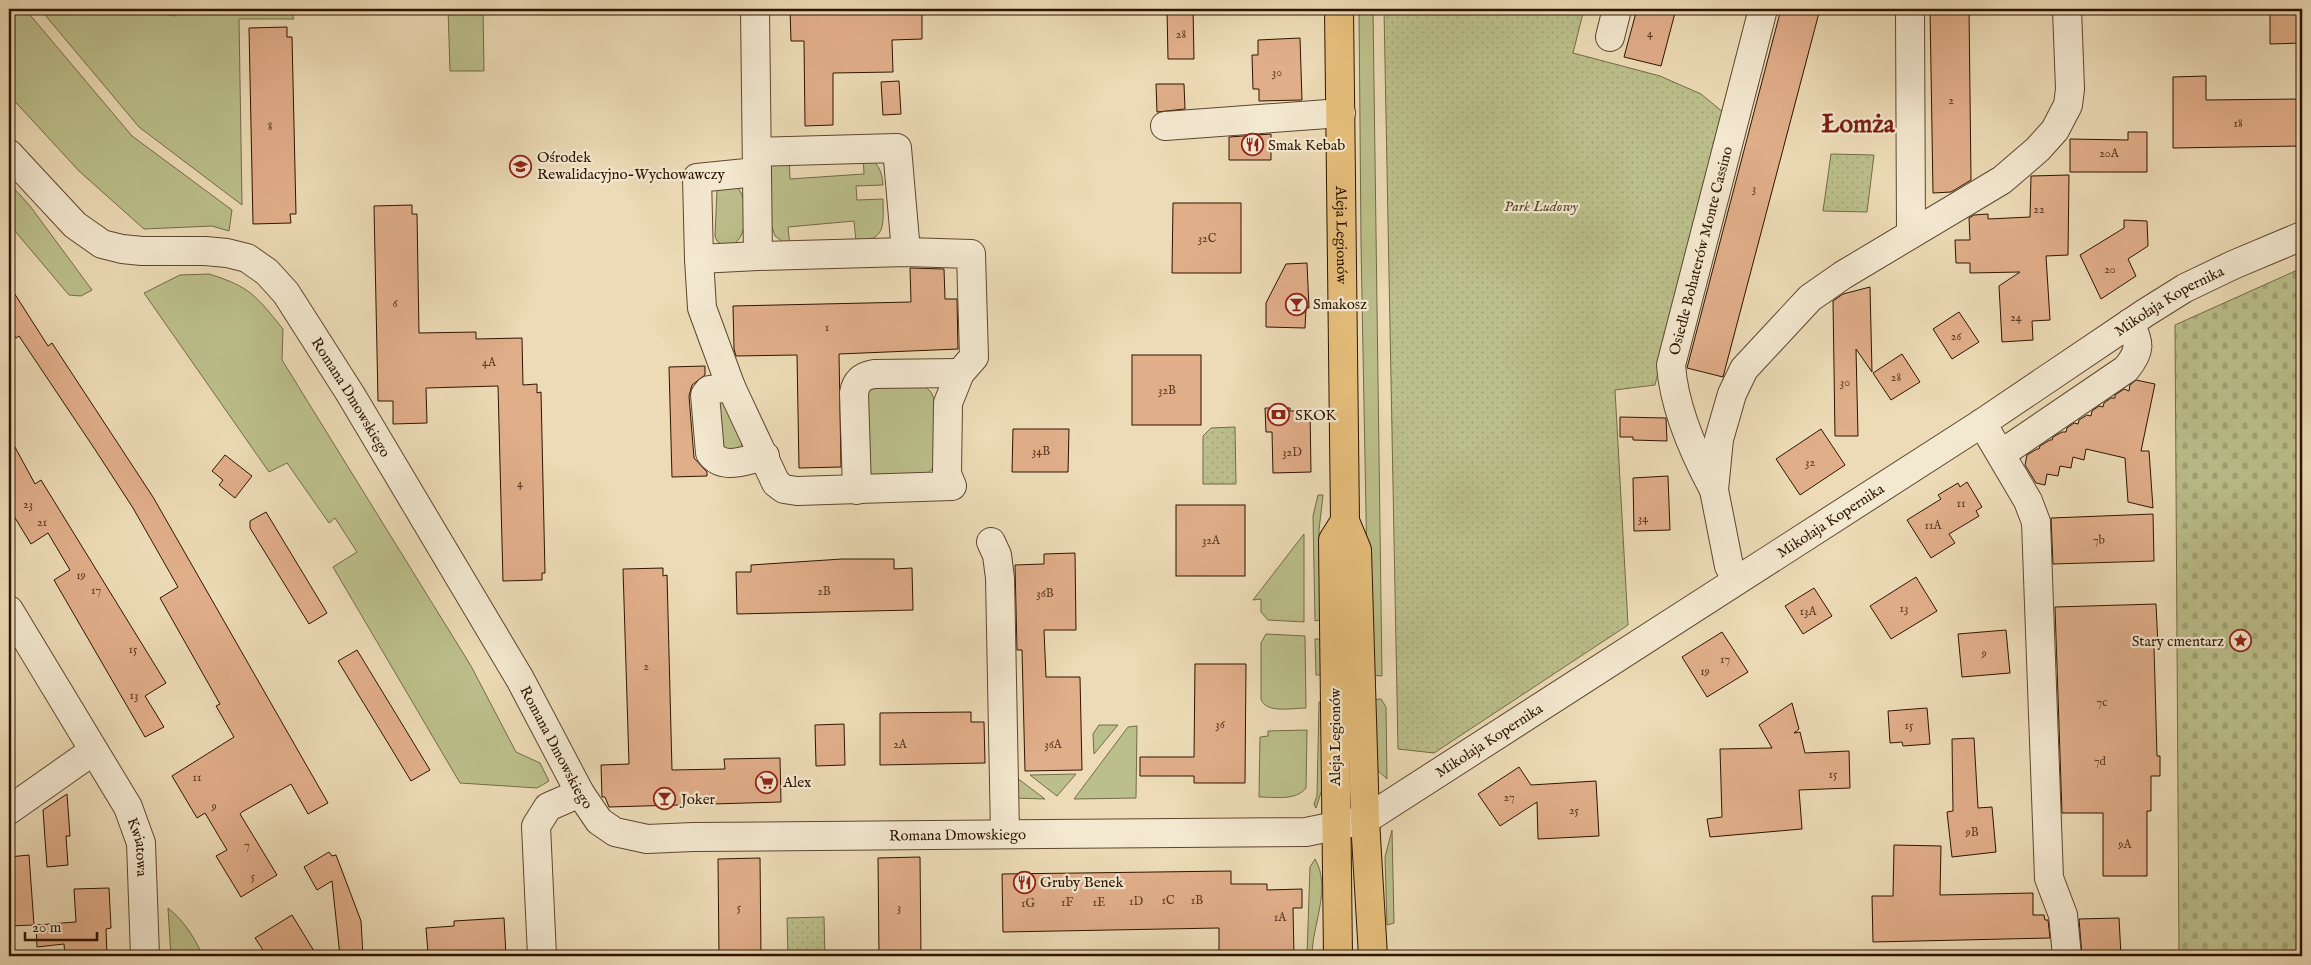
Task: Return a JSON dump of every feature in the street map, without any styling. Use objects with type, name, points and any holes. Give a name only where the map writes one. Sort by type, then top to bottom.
[{"type":"main road","name":"Aleja Legionów","points":[[1339,9],[1345,521],[1357,550],[1365,820],[1373,956]]},
{"type":"main road","name":"Aleja Legionów","points":[[1338,956],[1333,540],[1345,521]]},
{"type":"street","points":[[755,9],[758,256]]},
{"type":"street","points":[[1610,37],[1617,9]]},
{"type":"street","name":"Osiedle Bohaterów Monte Cassino","points":[[1714,490],[1704,473],[1680,410],[1672,386],[1671,364],[1763,9]]},
{"type":"street","points":[[1910,9],[1911,234]]},
{"type":"street","name":"Osiedle Bohaterów Monte Cassino","points":[[1737,580],[1729,566],[1714,490],[1719,439],[1732,394],[1744,369],[1810,298],[1843,275],[2002,180],[2038,149],[2055,130],[2068,105],[2070,89],[2067,9]]},
{"type":"street","points":[[1165,126],[1341,113]]},
{"type":"street","points":[[698,259],[906,252],[971,254],[974,357],[960,373],[948,403],[947,474],[952,486],[797,491],[784,489],[776,483],[765,456],[731,388],[702,308],[698,259],[697,178],[757,162],[897,148],[906,252]]},
{"type":"street","name":"Romana Dmowskiego","points":[[9,154],[75,225],[102,244],[142,251],[206,251],[227,253],[247,258],[267,272],[286,293],[351,395],[520,679],[580,793],[604,824],[615,832],[647,840],[693,837],[1306,832],[1365,820]]},
{"type":"street","name":"Mikołaja Kopernika","points":[[1365,820],[1982,423],[2185,288],[2233,265],[2302,236]]},
{"type":"street","points":[[2001,454],[2126,369],[2135,358],[2138,349],[2138,341],[2130,323]]},
{"type":"street","points":[[857,490],[854,393],[855,386],[859,381],[865,375],[874,374],[960,373]]},
{"type":"street","points":[[731,388],[709,390],[704,395],[710,453],[714,459],[726,464],[765,456]]},
{"type":"street","points":[[1982,423],[2028,501],[2036,522],[2049,878],[2063,915],[2067,956]]},
{"type":"street","points":[[991,542],[997,555],[1000,578],[1005,834]]},
{"type":"street","name":"Kwiatowa","points":[[9,610],[128,807],[141,842],[145,956]]},
{"type":"street","points":[[9,810],[93,751]]},
{"type":"street","points":[[542,956],[536,826],[548,807],[580,793]]},
{"type":"green space","points":[[9,9],[25,9],[132,136],[232,210],[229,231],[212,226],[144,229],[79,171],[9,95]]},
{"type":"green space","points":[[40,9],[145,9],[174,16],[189,9],[290,9],[294,19],[239,19],[242,205],[139,127]]},
{"type":"green space","points":[[448,9],[483,9],[484,71],[450,71]]},
{"type":"green space","points":[[1359,9],[1373,9],[1382,676],[1369,675],[1361,243]]},
{"type":"green space","name":"Park Ludowy","points":[[1384,9],[1584,9],[1573,53],[1660,76],[1701,94],[1724,113],[1655,385],[1615,390],[1628,625],[1434,753],[1398,749]]},
{"type":"green space","points":[[863,153],[878,166],[883,185],[856,186],[857,200],[883,199],[883,223],[878,234],[873,238],[856,241],[854,221],[788,227],[790,247],[775,236],[768,215],[769,169],[774,164],[789,158],[790,179],[864,174]]},
{"type":"green space","points":[[1831,154],[1874,155],[1867,212],[1823,211]]},
{"type":"green space","points":[[9,183],[30,206],[92,290],[81,296],[69,295],[9,224]]},
{"type":"green space","points":[[736,186],[744,200],[745,220],[740,238],[734,244],[726,247],[717,241],[715,236],[717,190],[720,187]]},
{"type":"green space","name":"Stary cmentarz","points":[[2302,268],[2302,956],[2179,956],[2175,325]]},
{"type":"green space","points":[[209,274],[244,288],[266,308],[283,329],[282,360],[471,666],[516,752],[540,763],[549,781],[537,788],[460,783],[333,567],[357,552],[335,518],[329,523],[287,463],[269,472],[144,293],[180,275]]},
{"type":"green space","points":[[921,383],[931,392],[938,408],[934,467],[925,476],[877,480],[869,474],[865,388]]},
{"type":"green space","points":[[717,396],[727,405],[742,443],[742,449],[724,456]]},
{"type":"green space","points":[[1235,427],[1236,484],[1203,484],[1203,436],[1211,428]]},
{"type":"green space","points":[[1318,495],[1323,495],[1319,530],[1320,620],[1315,621],[1313,516]]},
{"type":"green space","points":[[1304,534],[1304,622],[1268,620],[1261,612],[1261,599],[1253,600]]},
{"type":"green space","points":[[1266,634],[1305,636],[1306,708],[1268,707],[1261,699],[1261,643]]},
{"type":"green space","points":[[1315,639],[1320,639],[1321,675],[1316,675]]},
{"type":"green space","points":[[1381,699],[1386,707],[1387,779],[1375,768],[1370,700]]},
{"type":"green space","points":[[1322,701],[1323,786],[1316,808],[1314,804],[1317,796],[1319,702]]},
{"type":"green space","points":[[1099,725],[1118,725],[1094,754],[1093,734]]},
{"type":"green space","points":[[1137,726],[1136,798],[1074,799],[1128,727]]},
{"type":"green space","points":[[1307,730],[1306,788],[1291,797],[1259,797],[1260,737],[1268,736],[1268,731]]},
{"type":"green space","points":[[1076,774],[1057,796],[1030,775]]},
{"type":"green space","points":[[1013,775],[1045,799],[1013,798]]},
{"type":"green space","points":[[1392,830],[1394,923],[1387,925],[1385,857]]},
{"type":"green space","points":[[1315,859],[1320,870],[1322,894],[1312,956],[1307,956],[1310,867]]},
{"type":"green space","points":[[168,908],[188,930],[203,956],[171,956]]},
{"type":"green space","points":[[824,917],[825,956],[788,956],[787,918]]},
{"type":"building","points":[[790,9],[922,9],[922,39],[892,40],[893,72],[833,73],[833,125],[805,126],[804,41],[791,41]]},
{"type":"building","points":[[1167,9],[1193,9],[1194,59],[1168,59]]},
{"type":"building","points":[[1637,9],[1676,9],[1661,66],[1624,57]]},
{"type":"building","points":[[1781,9],[1820,9],[1723,377],[1687,368]]},
{"type":"building","points":[[1930,9],[1969,9],[1971,180],[1951,192],[1933,193]]},
{"type":"building","points":[[2270,9],[2302,9],[2302,43],[2270,44]]},
{"type":"building","points":[[287,27],[287,37],[292,37],[296,214],[290,214],[291,223],[253,224],[249,28]]},
{"type":"building","points":[[1300,38],[1302,100],[1259,101],[1259,89],[1253,89],[1252,55],[1258,55],[1258,40]]},
{"type":"building","points":[[2206,76],[2206,100],[2302,99],[2302,146],[2173,148],[2173,77]]},
{"type":"building","points":[[899,81],[901,114],[883,115],[881,82]]},
{"type":"building","points":[[1156,84],[1184,84],[1185,109],[1157,112]]},
{"type":"building","points":[[2128,132],[2147,132],[2147,172],[2070,172],[2070,139],[2128,140]]},
{"type":"building","points":[[1271,134],[1271,160],[1229,160],[1229,137]]},
{"type":"building","points":[[2069,175],[2068,255],[2046,256],[2050,320],[2032,321],[2033,340],[2002,342],[1999,286],[2020,272],[1970,273],[1970,263],[1956,263],[1955,240],[1970,240],[1969,218],[1974,215],[1988,214],[1988,219],[2030,217],[2031,176]]},
{"type":"building","points":[[1173,203],[1241,203],[1241,273],[1172,273]]},
{"type":"building","points":[[412,205],[412,214],[417,214],[419,333],[476,332],[476,339],[522,338],[523,385],[537,384],[537,393],[541,392],[545,573],[542,573],[542,580],[503,581],[498,386],[426,388],[427,423],[393,424],[393,401],[378,401],[374,206]]},
{"type":"building","points":[[2124,220],[2147,221],[2148,246],[2128,259],[2136,276],[2101,299],[2080,255],[2124,228]]},
{"type":"building","points":[[1307,263],[1309,308],[1306,308],[1305,328],[1266,327],[1266,303],[1286,264]]},
{"type":"building","points":[[910,268],[944,269],[945,299],[957,299],[958,349],[839,354],[841,467],[799,468],[797,355],[736,356],[734,349],[733,306],[911,302]]},
{"type":"building","points":[[9,285],[48,346],[52,343],[153,497],[328,803],[308,814],[291,784],[240,814],[277,875],[241,897],[216,856],[227,850],[205,813],[197,818],[172,776],[234,737],[216,706],[220,704],[160,598],[178,587],[133,508],[96,451],[19,336],[16,338],[9,328]]},
{"type":"building","points":[[1870,287],[1872,372],[1856,349],[1858,436],[1835,436],[1833,301],[1843,294]]},
{"type":"building","points":[[1959,312],[1979,342],[1952,359],[1933,329]]},
{"type":"building","points":[[1902,354],[1920,382],[1891,400],[1873,373]]},
{"type":"building","points":[[1132,355],[1201,355],[1201,425],[1132,425]]},
{"type":"building","points":[[705,366],[705,375],[692,385],[689,396],[694,458],[707,472],[707,476],[672,477],[669,367]]},
{"type":"building","points":[[2136,380],[2155,384],[2141,451],[2149,451],[2153,508],[2128,502],[2125,458],[2086,449],[2084,460],[2073,457],[2071,468],[2060,466],[2058,476],[2047,474],[2045,485],[2036,483],[2025,465],[2027,455],[2052,440],[2053,437],[2066,432],[2067,428],[2074,423],[2078,424],[2079,420],[2087,415],[2091,416],[2092,411],[2099,406],[2103,407],[2104,403],[2111,398],[2115,398],[2115,395],[2124,389],[2129,391],[2130,385]]},
{"type":"building","points":[[1265,408],[1290,408],[1290,411],[1310,411],[1311,472],[1273,473],[1272,432],[1266,432]]},
{"type":"building","points":[[1620,417],[1666,418],[1667,441],[1633,440],[1633,437],[1620,437]]},
{"type":"building","points":[[1013,429],[1069,429],[1068,472],[1012,472]]},
{"type":"building","points":[[1821,429],[1845,465],[1800,495],[1776,459]]},
{"type":"building","points":[[9,436],[35,484],[41,480],[166,683],[145,696],[164,727],[145,737],[54,580],[70,570],[48,533],[31,544],[9,508]]},
{"type":"building","points":[[225,455],[252,476],[235,498],[219,485],[223,480],[212,471]]},
{"type":"building","points":[[1668,476],[1670,530],[1634,531],[1633,478]]},
{"type":"building","points":[[1967,482],[1982,507],[1976,511],[1979,516],[1949,534],[1955,543],[1931,558],[1907,520],[1941,499],[1938,495],[1958,483],[1960,487]]},
{"type":"building","points":[[1176,505],[1245,505],[1245,576],[1176,576]]},
{"type":"building","points":[[266,512],[327,613],[309,624],[250,528],[250,521]]},
{"type":"building","points":[[2153,514],[2154,561],[2053,564],[2051,518]]},
{"type":"building","points":[[1075,553],[1076,630],[1044,630],[1046,677],[1080,677],[1082,770],[1025,771],[1022,650],[1017,650],[1015,565],[1044,564],[1044,554]]},
{"type":"building","points":[[842,559],[894,559],[894,569],[912,568],[913,610],[737,614],[736,572],[751,572],[751,565]]},
{"type":"building","points":[[663,568],[663,576],[667,575],[672,770],[725,769],[724,759],[780,758],[781,802],[609,807],[605,797],[602,797],[601,765],[629,764],[623,569]]},
{"type":"building","points":[[1916,577],[1937,611],[1891,639],[1870,606]]},
{"type":"building","points":[[1814,588],[1832,616],[1803,634],[1785,606]]},
{"type":"building","points":[[2156,604],[2158,646],[2154,647],[2157,756],[2160,756],[2160,776],[2151,776],[2151,811],[2147,811],[2147,876],[2103,876],[2103,813],[2062,813],[2055,607]]},
{"type":"building","points":[[2006,630],[2010,673],[1962,677],[1958,634]]},
{"type":"building","points":[[1722,632],[1748,672],[1707,697],[1682,657]]},
{"type":"building","points":[[357,650],[430,770],[411,781],[338,661]]},
{"type":"building","points":[[1195,664],[1246,664],[1245,783],[1194,783],[1194,776],[1140,776],[1140,757],[1194,757]]},
{"type":"building","points":[[1792,703],[1799,729],[1794,733],[1800,732],[1805,753],[1849,751],[1850,788],[1799,790],[1802,829],[1710,837],[1707,819],[1722,817],[1720,749],[1772,748],[1759,725]]},
{"type":"building","points":[[1927,708],[1930,744],[1903,746],[1902,742],[1890,743],[1888,711]]},
{"type":"building","points":[[971,712],[971,722],[984,722],[985,763],[880,765],[880,713]]},
{"type":"building","points":[[844,724],[845,765],[816,766],[815,725]]},
{"type":"building","points":[[1974,738],[1978,808],[1992,807],[1996,852],[1952,857],[1947,812],[1953,811],[1952,739]]},
{"type":"building","points":[[1519,767],[1531,785],[1596,781],[1599,836],[1538,839],[1537,802],[1500,826],[1478,794]]},
{"type":"building","points":[[67,794],[70,836],[66,836],[68,865],[47,867],[43,810]]},
{"type":"building","points":[[1894,845],[1941,846],[1940,895],[2033,893],[2033,915],[2044,915],[2045,920],[2048,920],[2050,938],[1873,942],[1872,896],[1893,896]]},
{"type":"building","points":[[329,852],[332,856],[336,855],[361,921],[363,956],[340,956],[332,881],[317,890],[304,867]]},
{"type":"building","points":[[29,855],[34,925],[9,926],[9,857]]},
{"type":"building","points":[[920,857],[921,956],[879,956],[878,858]]},
{"type":"building","points":[[760,858],[761,956],[719,956],[718,859]]},
{"type":"building","points":[[1231,871],[1231,884],[1267,884],[1267,890],[1302,889],[1302,908],[1293,908],[1294,956],[1219,956],[1219,928],[1003,932],[1002,874]]},
{"type":"building","points":[[109,888],[111,928],[106,929],[107,956],[65,956],[64,944],[37,947],[36,925],[76,922],[74,889]]},
{"type":"building","points":[[292,915],[317,956],[267,956],[255,938]]},
{"type":"building","points":[[504,918],[506,956],[456,956],[456,951],[428,953],[426,928],[454,926],[454,921]]},
{"type":"building","points":[[2119,918],[2121,956],[2082,956],[2079,919]]},
{"type":"place","name":"Smak Kebab","points":[[1252,145]]},
{"type":"place","name":"Ośrodek Rewalidacyjno-Wychowawczy","points":[[521,166]]},
{"type":"place","name":"Smakosz","points":[[1297,304]]},
{"type":"place","name":"SKOK","points":[[1279,415]]},
{"type":"place","name":"Stary cmentarz","points":[[2240,641]]},
{"type":"place","name":"Alex","points":[[767,782]]},
{"type":"place","name":"Joker","points":[[665,799]]},
{"type":"place","name":"Gruby Benek","points":[[1024,882]]},
{"type":"district","name":"Łomża","points":[[1858,125]]}]
